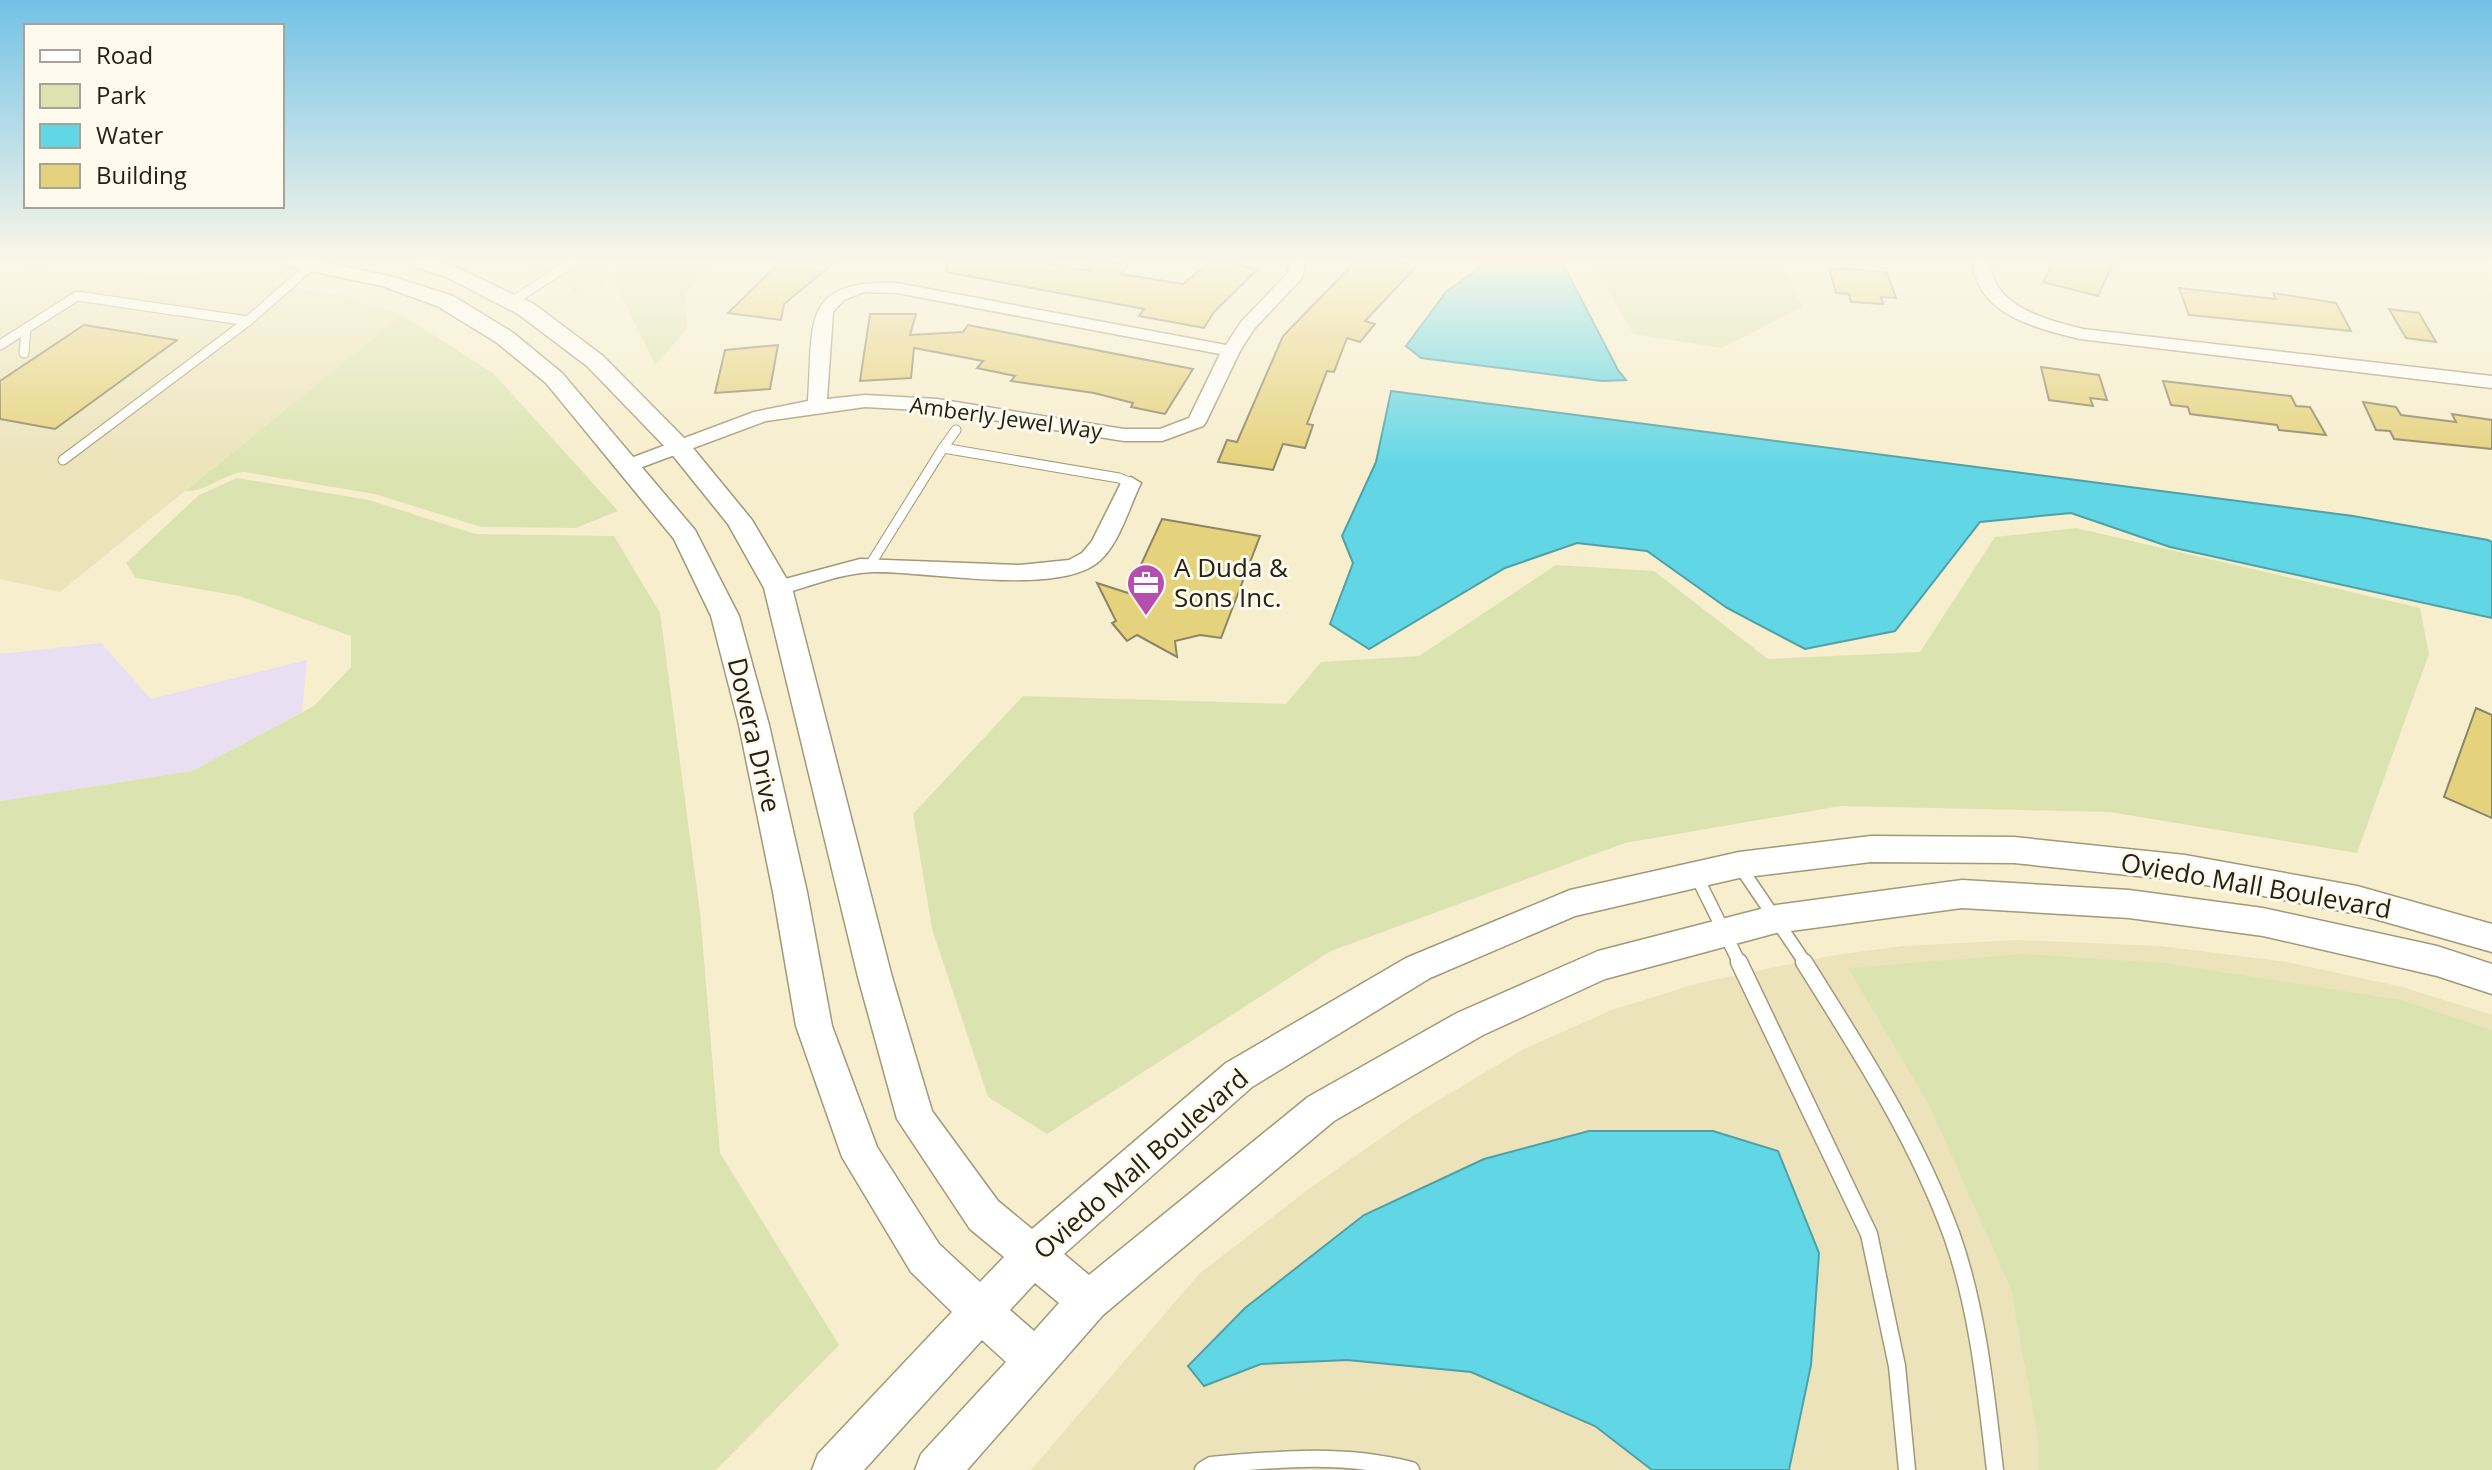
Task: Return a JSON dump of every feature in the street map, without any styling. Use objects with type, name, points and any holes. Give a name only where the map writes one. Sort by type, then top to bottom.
[{"type":"street","name":"Dovera Drive","points":[[494,331],[554,378],[630,465],[686,536],[725,616],[754,725],[787,877],[814,1026],[861,1157],[925,1258],[1035,1361]]},
{"type":"street","points":[[555,331],[595,361],[679,447],[739,520],[778,588],[875,977],[916,1119],[984,1215],[1089,1301]]},
{"type":"street","points":[[817,406],[823,331]]},
{"type":"street","points":[[1123,331],[1231,351]]},
{"type":"street","name":"Amberly Jewel Way","points":[[630,465],[761,416],[865,401],[969,410],[1124,435],[1162,435],[1196,422],[1244,331]]},
{"type":"street","points":[[2066,331],[2095,337],[2492,382]]},
{"type":"street","points":[[956,430],[969,410]]},
{"type":"street","points":[[778,588],[822,574],[870,565],[1038,572],[1072,567],[1089,559],[1131,483]]},
{"type":"street","name":"Oviedo Mall Boulevard","points":[[834,1470],[1033,1255],[1239,1075],[1418,968],[1570,904],[1739,865],[1871,849],[2014,850],[2185,868],[2357,900],[2492,938]]},
{"type":"street","name":"Oviedo Mall Boulevard","points":[[937,1470],[1089,1301],[1321,1109],[1470,1024],[1598,966],[1776,919],[1962,894],[2129,904],[2263,922],[2437,961],[2492,979]]},
{"type":"lane","points":[[0,345],[23,331]]},
{"type":"lane","points":[[24,353],[26,331]]},
{"type":"lane","points":[[63,460],[235,331]]},
{"type":"lane","points":[[870,565],[956,430]]},
{"type":"lane","points":[[943,448],[1119,478],[1131,483]]},
{"type":"lane","points":[[1739,865],[1896,1110],[1952,1237],[1981,1354],[1995,1470]]},
{"type":"lane","points":[[1696,875],[1797,1079],[1869,1234],[1897,1366],[1907,1470]]},
{"type":"lane","points":[[1203,1470],[1211,1465],[1308,1458],[1392,1464],[1411,1470]]},
{"type":"shaded area","points":[[0,331],[383,331],[60,592],[0,579]]},
{"type":"shaded area","points":[[101,643],[151,699],[307,660],[302,712],[192,771],[0,801],[0,654]]},
{"type":"shaded area","points":[[2018,940],[2160,946],[2287,962],[2402,987],[2492,1015],[2492,1470],[1031,1470],[1199,1274],[1310,1188],[1414,1115],[1524,1049],[1612,1010],[1699,983],[1829,956],[1903,946]]},
{"type":"green space","points":[[383,331],[426,331],[493,373],[618,511],[576,528],[481,527],[375,494],[244,472],[200,489],[185,491]]},
{"type":"green space","points":[[638,331],[686,331],[655,365]]},
{"type":"green space","points":[[1632,331],[1756,331],[1722,348],[1634,334]]},
{"type":"green space","points":[[237,478],[369,500],[475,534],[614,536],[660,613],[700,912],[720,1153],[839,1345],[716,1470],[0,1470],[0,801],[192,771],[314,706],[351,667],[351,636],[239,596],[136,578],[126,563],[199,495]]},
{"type":"green space","points":[[2076,528],[2420,608],[2429,654],[2357,853],[2110,812],[1840,806],[1625,843],[1331,951],[1047,1134],[988,1097],[932,929],[913,814],[1023,696],[1286,704],[1321,662],[1419,656],[1556,565],[1654,571],[1768,659],[1920,652],[1995,537]]},
{"type":"green space","points":[[2023,954],[2165,963],[2401,1000],[2492,1030],[2492,1470],[2038,1470],[2038,1438],[2011,1289],[1929,1105],[1848,968]]},
{"type":"water","points":[[1417,331],[1598,331],[1626,380],[1602,381],[1421,358],[1406,346]]},
{"type":"water","points":[[1391,391],[2353,516],[2488,540],[2492,542],[2492,618],[2170,547],[2071,513],[1980,522],[1895,631],[1805,649],[1727,608],[1647,551],[1577,543],[1505,568],[1369,649],[1330,624],[1353,563],[1342,536],[1376,462]]},
{"type":"water","points":[[1589,1131],[1713,1131],[1778,1151],[1819,1253],[1811,1365],[1789,1470],[1652,1470],[1595,1426],[1471,1372],[1347,1360],[1261,1364],[1204,1386],[1188,1366],[1245,1308],[1364,1215],[1484,1159]]},
{"type":"building","points":[[76,331],[119,331],[177,340],[55,429],[0,419],[0,381]]},
{"type":"building","points":[[868,331],[911,331],[910,335],[997,331],[1193,369],[1165,414],[1131,407],[1133,403],[1094,393],[1011,381],[1015,376],[977,368],[983,361],[914,348],[911,378],[860,381]]},
{"type":"building","points":[[1288,331],[1370,331],[1360,342],[1347,338],[1334,372],[1327,371],[1307,424],[1313,425],[1305,448],[1283,444],[1273,470],[1218,462],[1227,440],[1237,442],[1283,336]]},
{"type":"building","points":[[2402,331],[2429,331],[2436,342],[2406,338]]},
{"type":"building","points":[[778,345],[770,389],[715,393],[725,350]]},
{"type":"building","points":[[2041,367],[2099,375],[2107,400],[2090,398],[2093,406],[2049,400]]},
{"type":"building","points":[[2163,381],[2291,396],[2296,406],[2310,407],[2326,435],[2279,430],[2277,425],[2190,414],[2188,407],[2171,405]]},
{"type":"building","points":[[2363,402],[2396,407],[2401,415],[2456,422],[2452,414],[2492,420],[2492,449],[2394,439],[2390,431],[2376,430]]},
{"type":"building","points":[[1162,519],[1260,536],[1221,638],[1200,635],[1175,641],[1177,657],[1137,635],[1127,641],[1112,623],[1116,621],[1097,583],[1128,593]]},
{"type":"building","points":[[2476,708],[2492,715],[2492,818],[2444,797]]},
{"type":"place","name":"A Duda & Sons Inc.","points":[[1146,617]]}]
